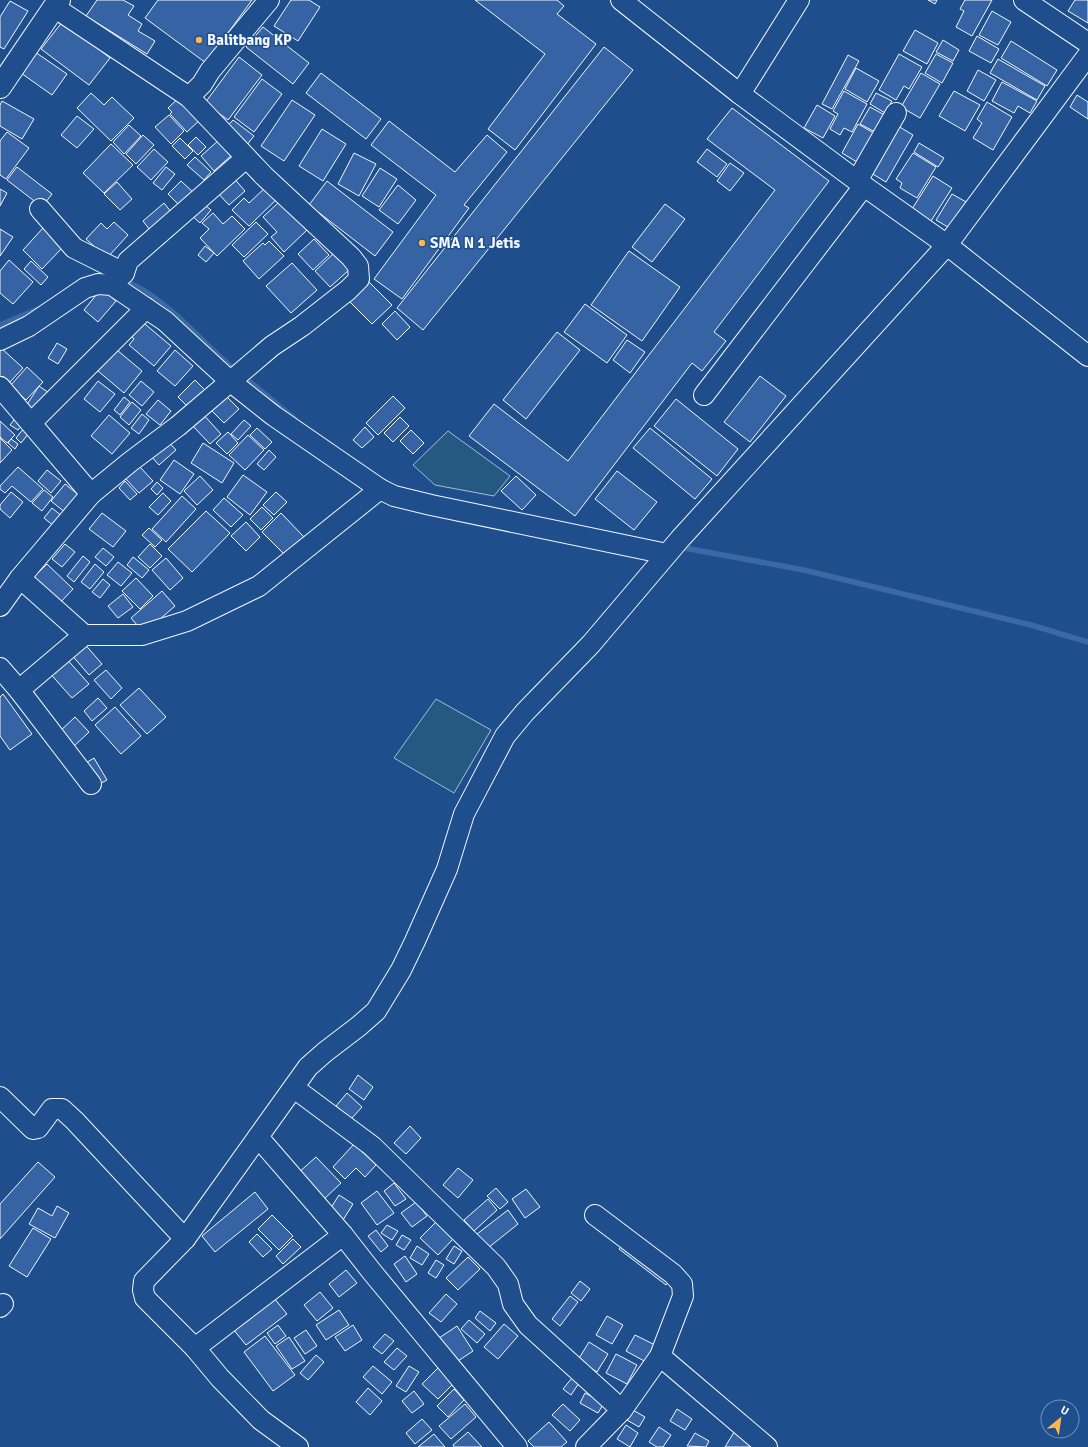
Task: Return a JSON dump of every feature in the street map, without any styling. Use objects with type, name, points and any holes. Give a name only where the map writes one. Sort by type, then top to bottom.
[{"type":"main road","points":[[0,87],[57,4]]},
{"type":"street","points":[[188,96],[202,84],[210,71],[269,0]]},
{"type":"street","points":[[622,0],[740,94],[860,184],[947,245],[1088,356]]},
{"type":"street","points":[[740,94],[799,0]]},
{"type":"street","points":[[1024,0],[1088,43]]},
{"type":"street","points":[[0,606],[20,578],[91,494],[178,426],[272,346],[302,326],[348,290],[359,279],[358,266],[351,257],[246,158],[188,96],[57,4]]},
{"type":"street","points":[[298,1447],[261,1420],[220,1378],[195,1348],[145,1298],[142,1290],[144,1281],[185,1239],[308,1067],[376,1011],[393,984],[415,941],[447,869],[464,814],[505,736],[525,712],[591,644],[673,548],[947,245],[1088,55]]},
{"type":"street","points":[[704,395],[860,184],[896,113]]},
{"type":"street","points":[[0,340],[29,326],[85,288],[118,279],[128,261],[246,158]]},
{"type":"street","points":[[40,209],[74,248],[118,279],[146,308],[165,321],[274,416],[380,489],[394,496],[431,505],[673,548]]},
{"type":"street","points":[[31,423],[146,308]]},
{"type":"street","points":[[3,397],[31,423],[91,494]]},
{"type":"street","points":[[19,690],[84,635],[142,635],[186,621],[259,586],[380,489]]},
{"type":"street","points":[[20,578],[84,635]]},
{"type":"street","points":[[0,668],[19,690],[91,784]]},
{"type":"street","points":[[294,1088],[372,1146],[485,1256],[496,1267],[508,1284],[513,1304],[528,1325],[622,1410]]},
{"type":"street","points":[[0,1097],[29,1127],[33,1129],[38,1128],[52,1109],[62,1109],[185,1239]]},
{"type":"street","points":[[258,1137],[343,1235],[518,1447]]},
{"type":"street","points":[[594,1445],[622,1410],[660,1356],[683,1296],[682,1284],[673,1274],[595,1215]]},
{"type":"street","points":[[195,1348],[343,1235]]},
{"type":"street","points":[[660,1356],[767,1447]]},
{"type":"shaded area","points":[[448,431],[510,476],[494,496],[435,485],[413,465]]},
{"type":"shaded area","points":[[436,699],[491,730],[454,793],[394,758]]},
{"type":"building","points":[[97,0],[123,0],[134,6],[128,15],[142,24],[138,31],[155,41],[147,54],[86,16]]},
{"type":"building","name":"Balitbang KP","points":[[158,0],[252,0],[206,63],[145,18]]},
{"type":"building","points":[[291,0],[309,0],[320,7],[298,41],[274,26]]},
{"type":"building","points":[[475,0],[557,0],[564,6],[557,14],[596,44],[515,150],[488,129],[545,54]]},
{"type":"building","points":[[928,0],[937,0],[935,4]]},
{"type":"building","points":[[965,0],[992,0],[972,36],[956,27],[964,11],[960,9]]},
{"type":"building","points":[[1075,0],[1088,0],[1088,23],[1068,11]]},
{"type":"building","points":[[10,1],[28,11],[4,49],[0,47],[0,17]]},
{"type":"building","points":[[992,11],[1011,22],[998,45],[979,35]]},
{"type":"building","points":[[63,21],[110,58],[89,85],[41,49]]},
{"type":"building","points":[[263,27],[309,63],[293,84],[246,47]]},
{"type":"building","points":[[915,30],[938,43],[927,64],[903,51]]},
{"type":"building","points":[[977,36],[999,49],[991,63],[969,51]]},
{"type":"building","points":[[943,40],[959,50],[953,61],[936,52]]},
{"type":"building","points":[[1011,41],[1057,70],[1047,86],[1001,58]]},
{"type":"building","points":[[604,47],[633,70],[423,330],[397,308]]},
{"type":"building","points":[[35,52],[67,74],[52,95],[21,73]]},
{"type":"building","points":[[899,54],[922,67],[909,89],[904,86],[896,100],[879,90]]},
{"type":"building","points":[[936,54],[953,63],[942,83],[925,73]]},
{"type":"building","points":[[848,55],[859,61],[832,109],[822,104]]},
{"type":"building","points":[[239,57],[262,75],[228,120],[205,103]]},
{"type":"building","points":[[998,59],[1045,86],[1037,100],[990,73]]},
{"type":"building","points":[[856,68],[879,81],[867,102],[845,89]]},
{"type":"building","points":[[978,70],[996,80],[984,101],[967,91]]},
{"type":"building","points":[[321,73],[381,119],[366,139],[306,93]]},
{"type":"building","points":[[921,73],[940,84],[920,118],[901,107]]},
{"type":"building","points":[[262,79],[282,94],[254,132],[234,117]]},
{"type":"building","points":[[1002,82],[1037,101],[1030,113],[1018,106],[1014,113],[992,101]]},
{"type":"building","points":[[844,91],[867,104],[852,132],[844,128],[840,135],[830,129],[838,114],[833,111]]},
{"type":"building","points":[[954,91],[980,105],[965,131],[939,116]]},
{"type":"building","points":[[91,93],[104,105],[112,97],[134,118],[111,141],[77,108]]},
{"type":"building","points":[[876,93],[892,101],[885,113],[870,104]]},
{"type":"building","points":[[182,95],[203,117],[187,132],[170,114],[172,112],[168,108]]},
{"type":"building","points":[[1077,95],[1088,102],[1088,119],[1070,107]]},
{"type":"building","points":[[292,100],[315,115],[284,161],[261,146]]},
{"type":"building","points":[[2,101],[34,119],[22,139],[0,126],[0,105]]},
{"type":"building","points":[[987,102],[1012,117],[993,150],[973,138],[982,123],[977,119]]},
{"type":"building","points":[[817,105],[835,116],[823,138],[804,128]]},
{"type":"building","points":[[870,107],[890,118],[881,135],[860,124]]},
{"type":"building","points":[[732,108],[829,181],[714,332],[726,341],[702,371],[692,363],[575,516],[469,436],[494,404],[568,461],[775,190],[707,139]]},
{"type":"building","points":[[169,115],[184,131],[171,144],[155,127]]},
{"type":"building","points":[[77,116],[94,129],[77,148],[61,135]]},
{"type":"building","points":[[233,120],[254,136],[245,147],[224,130]]},
{"type":"building","name":"SMA N 1 Jetis","points":[[389,121],[455,172],[487,135],[507,152],[464,205],[469,208],[402,299],[374,279],[436,195],[371,145]]},
{"type":"building","points":[[893,123],[913,135],[886,182],[866,170]]},
{"type":"building","points":[[858,124],[879,136],[862,165],[842,153]]},
{"type":"building","points":[[129,125],[141,136],[124,154],[113,142]]},
{"type":"building","points":[[322,129],[346,144],[323,181],[299,166]]},
{"type":"building","points":[[7,132],[29,148],[6,179],[0,175],[0,141]]},
{"type":"building","points":[[143,135],[154,145],[136,164],[126,154]]},
{"type":"building","points":[[196,137],[206,147],[198,155],[188,145]]},
{"type":"building","points":[[180,138],[193,151],[185,159],[172,146]]},
{"type":"building","points":[[220,139],[233,154],[214,171],[201,156]]},
{"type":"building","points":[[919,143],[944,158],[938,167],[914,152]]},
{"type":"building","points":[[111,144],[133,165],[104,193],[83,173]]},
{"type":"building","points":[[154,149],[168,162],[151,180],[137,167]]},
{"type":"building","points":[[707,149],[727,164],[717,177],[697,162]]},
{"type":"building","points":[[354,153],[376,164],[359,196],[338,184]]},
{"type":"building","points":[[913,153],[936,167],[917,198],[900,188],[902,183],[896,179]]},
{"type":"building","points":[[195,157],[211,172],[204,180],[187,165]]},
{"type":"building","points":[[730,163],[744,173],[730,191],[717,181]]},
{"type":"building","points":[[17,167],[52,194],[42,207],[7,180]]},
{"type":"building","points":[[166,167],[175,174],[162,190],[153,183]]},
{"type":"building","points":[[380,168],[397,179],[379,207],[362,196]]},
{"type":"building","points":[[231,175],[245,191],[229,205],[215,190]]},
{"type":"building","points":[[933,176],[952,188],[931,221],[912,209]]},
{"type":"building","points":[[181,181],[195,194],[182,208],[168,194]]},
{"type":"building","name":"SMA N 1 Jetis","points":[[327,181],[393,232],[375,256],[309,205]]},
{"type":"building","points":[[117,182],[132,199],[120,210],[104,194]]},
{"type":"building","name":"SMA N 1 Jetis","points":[[398,185],[416,200],[398,224],[379,210]]},
{"type":"building","points":[[267,186],[279,197],[249,226],[232,210],[244,198],[249,203]]},
{"type":"building","points":[[0,189],[7,193],[0,206]]},
{"type":"building","points":[[952,194],[968,203],[953,230],[936,220]]},
{"type":"building","points":[[200,201],[211,210],[200,223],[189,213]]},
{"type":"building","points":[[279,202],[307,230],[284,252],[271,237],[277,232],[263,217]]},
{"type":"building","points":[[164,203],[175,217],[153,234],[143,221]]},
{"type":"building","points":[[665,204],[685,219],[652,262],[632,247]]},
{"type":"building","points":[[213,213],[223,224],[232,216],[245,229],[217,256],[200,238],[209,229],[202,223]]},
{"type":"building","points":[[114,222],[128,235],[107,258],[86,239],[101,223],[107,229]]},
{"type":"building","points":[[256,222],[268,234],[244,257],[232,245]]},
{"type":"building","points":[[43,228],[63,247],[42,269],[23,250]]},
{"type":"building","points":[[0,229],[13,237],[0,256]]},
{"type":"building","points":[[314,239],[329,255],[313,270],[298,254]]},
{"type":"building","points":[[269,241],[284,256],[259,279],[243,261],[263,243],[265,245]]},
{"type":"building","points":[[205,246],[214,253],[206,262],[198,255]]},
{"type":"building","points":[[629,251],[680,287],[642,341],[591,305]]},
{"type":"building","points":[[334,253],[349,270],[330,287],[315,271]]},
{"type":"building","points":[[9,260],[33,282],[13,304],[0,293],[0,271]]},
{"type":"building","points":[[31,261],[48,277],[41,285],[24,269]]},
{"type":"building","points":[[292,263],[317,290],[291,313],[266,286]]},
{"type":"building","points":[[366,279],[392,305],[372,324],[346,298]]},
{"type":"building","points":[[101,289],[116,301],[98,322],[84,310]]},
{"type":"building","points":[[585,304],[627,335],[607,363],[564,332]]},
{"type":"building","points":[[395,311],[410,327],[397,340],[382,324]]},
{"type":"building","points":[[139,319],[171,346],[154,366],[129,345],[134,339],[127,333]]},
{"type":"building","points":[[557,332],[580,350],[526,419],[503,400]]},
{"type":"building","points":[[627,340],[645,352],[630,373],[613,360]]},
{"type":"building","points":[[57,343],[67,349],[58,364],[48,358]]},
{"type":"building","points":[[0,347],[23,368],[10,382],[3,376],[0,380]]},
{"type":"building","points":[[117,350],[142,371],[124,393],[98,371]]},
{"type":"building","points":[[175,350],[193,366],[175,386],[157,371]]},
{"type":"building","points":[[27,367],[43,382],[26,400],[10,386]]},
{"type":"building","points":[[760,376],[786,396],[750,442],[724,422]]},
{"type":"building","points":[[195,380],[207,392],[190,409],[178,397]]},
{"type":"building","points":[[98,381],[115,394],[100,412],[84,399]]},
{"type":"building","points":[[141,381],[154,392],[142,406],[129,395]]},
{"type":"building","points":[[39,386],[52,395],[39,415],[26,406]]},
{"type":"building","points":[[222,392],[239,409],[224,423],[207,406]]},
{"type":"building","points":[[393,396],[405,408],[378,435],[366,423]]},
{"type":"building","points":[[124,397],[130,402],[120,415],[114,410]]},
{"type":"building","points":[[676,399],[738,449],[717,476],[654,426]]},
{"type":"building","points":[[158,400],[171,411],[160,425],[146,414]]},
{"type":"building","points":[[132,402],[141,410],[129,425],[120,417]]},
{"type":"building","points":[[201,412],[221,434],[210,444],[190,423]]},
{"type":"building","points":[[142,414],[149,420],[139,434],[131,428]]},
{"type":"building","points":[[109,415],[130,433],[112,454],[91,436]]},
{"type":"building","points":[[17,416],[25,422],[18,430],[10,425]]},
{"type":"building","points":[[400,417],[409,426],[393,442],[384,433]]},
{"type":"building","points":[[244,420],[251,426],[238,440],[231,434]]},
{"type":"building","points":[[0,421],[15,435],[7,443],[0,437]]},
{"type":"building","points":[[365,427],[374,437],[362,448],[353,440]]},
{"type":"building","points":[[24,428],[29,433],[21,443],[16,438]]},
{"type":"building","points":[[257,428],[272,442],[265,449],[250,435]]},
{"type":"building","points":[[650,428],[712,479],[695,499],[633,448]]},
{"type":"building","points":[[411,430],[424,443],[413,454],[400,441]]},
{"type":"building","points":[[228,432],[238,443],[227,454],[216,443]]},
{"type":"building","points":[[248,435],[264,450],[245,470],[229,455]]},
{"type":"building","points":[[0,438],[12,450],[0,463]]},
{"type":"building","points":[[11,439],[18,444],[15,449],[8,443]]},
{"type":"building","points":[[166,439],[176,450],[159,465],[149,454]]},
{"type":"building","points":[[203,443],[234,463],[222,483],[191,463]]},
{"type":"building","points":[[269,450],[276,457],[264,470],[257,464]]},
{"type":"building","points":[[174,460],[194,474],[180,494],[160,480]]},
{"type":"building","points":[[139,466],[153,481],[139,493],[125,478]]},
{"type":"building","points":[[18,467],[43,489],[31,502],[12,486],[5,493],[0,489],[0,486]]},
{"type":"building","points":[[47,470],[61,481],[51,493],[38,481]]},
{"type":"building","points":[[617,471],[657,502],[634,530],[595,499]]},
{"type":"building","points":[[243,475],[267,492],[250,515],[227,497]]},
{"type":"building","points":[[200,476],[213,490],[197,505],[184,491]]},
{"type":"building","points":[[516,476],[536,495],[522,510],[501,491]]},
{"type":"building","points":[[125,481],[137,494],[130,500],[119,488]]},
{"type":"building","points":[[157,482],[163,488],[157,495],[151,489]]},
{"type":"building","points":[[65,484],[80,496],[66,513],[51,501]]},
{"type":"building","points":[[44,490],[53,497],[42,511],[32,503]]},
{"type":"building","points":[[11,492],[23,502],[10,518],[0,509],[0,505]]},
{"type":"building","points":[[276,492],[287,502],[274,515],[263,505]]},
{"type":"building","points":[[163,493],[171,501],[158,515],[149,507]]},
{"type":"building","points":[[182,496],[196,509],[166,542],[152,529]]},
{"type":"building","points":[[224,498],[243,515],[231,527],[213,510]]},
{"type":"building","points":[[262,507],[273,518],[261,530],[250,519]]},
{"type":"building","points":[[52,508],[63,517],[55,527],[44,518]]},
{"type":"building","points":[[206,511],[230,533],[192,572],[168,549]]},
{"type":"building","points":[[102,513],[126,531],[113,547],[89,529]]},
{"type":"building","points":[[281,513],[304,537],[286,556],[262,532]]},
{"type":"building","points":[[246,522],[260,537],[246,551],[231,536]]},
{"type":"building","points":[[149,528],[162,540],[155,547],[142,535]]},
{"type":"building","points":[[65,544],[75,552],[62,567],[52,559]]},
{"type":"building","points":[[150,544],[162,556],[150,568],[138,557]]},
{"type":"building","points":[[103,548],[114,557],[106,566],[95,557]]},
{"type":"building","points":[[83,556],[90,562],[74,582],[67,576]]},
{"type":"building","points":[[133,557],[149,570],[142,578],[127,565]]},
{"type":"building","points":[[166,558],[183,578],[170,590],[152,570]]},
{"type":"building","points":[[118,562],[132,573],[121,586],[107,575]]},
{"type":"building","points":[[47,564],[73,589],[57,606],[31,580]]},
{"type":"building","points":[[95,564],[104,572],[90,589],[81,582]]},
{"type":"building","points":[[136,578],[153,596],[140,609],[122,591]]},
{"type":"building","points":[[103,579],[110,585],[100,598],[92,592]]},
{"type":"building","points":[[162,591],[175,606],[144,633],[131,618]]},
{"type":"building","points":[[123,594],[133,607],[118,618],[108,606]]},
{"type":"building","points":[[83,642],[102,664],[89,675],[70,653]]},
{"type":"building","points":[[64,656],[89,684],[72,698],[47,670]]},
{"type":"building","points":[[106,670],[122,688],[111,699],[94,680]]},
{"type":"building","points":[[139,688],[166,717],[147,734],[120,705]]},
{"type":"building","points":[[3,694],[32,734],[10,750],[0,736],[0,697]]},
{"type":"building","points":[[98,698],[107,708],[92,721],[84,711]]},
{"type":"building","points":[[115,707],[141,736],[121,754],[95,725]]},
{"type":"building","points":[[75,717],[89,732],[72,748],[58,733]]},
{"type":"building","points":[[94,758],[107,780],[94,787],[81,766]]},
{"type":"building","points":[[358,1075],[373,1087],[364,1100],[349,1089]]},
{"type":"building","points":[[347,1093],[362,1107],[351,1119],[336,1106]]},
{"type":"building","points":[[410,1126],[421,1138],[406,1154],[394,1143]]},
{"type":"building","points":[[354,1144],[376,1165],[365,1177],[356,1168],[345,1179],[333,1167]]},
{"type":"building","points":[[316,1157],[341,1183],[322,1201],[297,1174]]},
{"type":"building","points":[[38,1162],[55,1177],[0,1239],[0,1204]]},
{"type":"building","points":[[458,1168],[473,1180],[458,1198],[443,1185]]},
{"type":"building","points":[[394,1183],[406,1199],[395,1206],[384,1191]]},
{"type":"building","points":[[496,1188],[508,1202],[500,1209],[487,1196]]},
{"type":"building","points":[[526,1189],[540,1207],[525,1218],[512,1199]]},
{"type":"building","points":[[377,1191],[394,1213],[377,1225],[361,1203]]},
{"type":"building","points":[[255,1192],[268,1209],[215,1252],[202,1236]]},
{"type":"building","points":[[339,1195],[353,1204],[343,1220],[329,1211]]},
{"type":"building","points":[[488,1199],[497,1210],[474,1231],[464,1220]]},
{"type":"building","points":[[416,1202],[427,1216],[412,1227],[401,1213]]},
{"type":"building","points":[[57,1206],[69,1213],[55,1238],[29,1224],[38,1208],[52,1216]]},
{"type":"building","points":[[508,1210],[518,1224],[488,1248],[477,1234]]},
{"type":"building","points":[[272,1215],[293,1236],[279,1250],[258,1229]]},
{"type":"building","points":[[436,1222],[453,1239],[438,1255],[420,1238]]},
{"type":"building","points":[[387,1225],[398,1231],[392,1240],[381,1233]]},
{"type":"building","points":[[33,1228],[51,1239],[27,1277],[9,1266]]},
{"type":"building","points":[[376,1230],[388,1246],[381,1252],[368,1236]]},
{"type":"building","points":[[257,1234],[272,1249],[263,1257],[249,1242]]},
{"type":"building","points":[[402,1235],[411,1240],[404,1250],[396,1245]]},
{"type":"building","points":[[293,1239],[301,1247],[283,1264],[276,1256]]},
{"type":"building","points":[[625,1242],[672,1278],[666,1285],[619,1249]]},
{"type":"building","points":[[417,1246],[429,1254],[422,1265],[410,1258]]},
{"type":"building","points":[[454,1246],[462,1251],[454,1264],[446,1259]]},
{"type":"building","points":[[405,1256],[417,1274],[406,1282],[394,1264]]},
{"type":"building","points":[[468,1257],[480,1269],[458,1290],[446,1278]]},
{"type":"building","points":[[436,1260],[444,1265],[436,1278],[428,1273]]},
{"type":"building","points":[[346,1270],[357,1283],[339,1297],[329,1284]]},
{"type":"building","points":[[580,1281],[590,1289],[581,1301],[571,1293]]},
{"type":"building","points":[[320,1292],[333,1308],[317,1321],[304,1305]]},
{"type":"building","points":[[446,1294],[457,1304],[441,1322],[429,1313]]},
{"type":"building","points":[[570,1296],[578,1302],[560,1326],[552,1319]]},
{"type":"building","points":[[274,1298],[287,1314],[246,1345],[233,1329]]},
{"type":"building","points":[[339,1310],[349,1325],[326,1340],[316,1325]]},
{"type":"building","points":[[480,1311],[496,1323],[490,1331],[475,1318]]},
{"type":"building","points":[[607,1316],[623,1325],[612,1344],[596,1335]]},
{"type":"building","points":[[469,1320],[485,1334],[477,1343],[461,1329]]},
{"type":"building","points":[[504,1324],[518,1336],[498,1359],[484,1347]]},
{"type":"building","points":[[278,1325],[286,1336],[275,1344],[267,1333]]},
{"type":"building","points":[[353,1325],[362,1340],[345,1351],[335,1337]]},
{"type":"building","points":[[457,1326],[473,1351],[455,1363],[439,1338]]},
{"type":"building","points":[[306,1330],[317,1346],[305,1354],[294,1338]]},
{"type":"building","points":[[385,1334],[394,1341],[382,1354],[373,1347]]},
{"type":"building","points":[[635,1335],[655,1345],[646,1362],[626,1351]]},
{"type":"building","points":[[265,1336],[295,1375],[273,1391],[244,1352]]},
{"type":"building","points":[[289,1337],[305,1361],[292,1369],[276,1346]]},
{"type":"building","points":[[589,1342],[608,1354],[597,1372],[578,1360]]},
{"type":"building","points":[[397,1348],[407,1356],[394,1370],[384,1362]]},
{"type":"building","points":[[616,1354],[637,1365],[627,1384],[606,1373]]},
{"type":"building","points":[[316,1355],[324,1362],[308,1380],[300,1373]]},
{"type":"building","points":[[373,1366],[392,1382],[382,1394],[363,1377]]},
{"type":"building","points":[[409,1366],[419,1372],[406,1392],[396,1386]]},
{"type":"building","points":[[438,1368],[454,1383],[438,1399],[422,1384]]},
{"type":"building","points":[[572,1378],[579,1383],[571,1395],[563,1389]]},
{"type":"building","points":[[368,1388],[382,1401],[370,1415],[356,1402]]},
{"type":"building","points":[[454,1389],[464,1400],[448,1417],[437,1406]]},
{"type":"building","points":[[414,1391],[424,1404],[412,1413],[402,1401]]},
{"type":"building","points":[[585,1393],[604,1403],[598,1413],[580,1403]]},
{"type":"building","points":[[465,1404],[476,1417],[451,1439],[439,1426]]},
{"type":"building","points":[[563,1404],[580,1420],[570,1431],[552,1415]]},
{"type":"building","points":[[626,1406],[645,1417],[639,1427],[620,1416]]},
{"type":"building","points":[[677,1409],[692,1419],[685,1430],[670,1421]]},
{"type":"building","points":[[422,1419],[432,1430],[415,1444],[406,1433]]},
{"type":"building","points":[[549,1422],[567,1442],[561,1447],[534,1447],[528,1441]]},
{"type":"building","points":[[626,1425],[638,1433],[630,1447],[617,1439]]},
{"type":"building","points":[[659,1427],[671,1435],[663,1447],[657,1447],[649,1442]]},
{"type":"building","points":[[736,1429],[756,1447],[725,1447]]},
{"type":"building","points":[[468,1432],[482,1447],[454,1447],[453,1445]]},
{"type":"building","points":[[695,1433],[709,1441],[706,1447],[687,1446]]},
{"type":"building","points":[[434,1434],[445,1447],[418,1447]]},
{"type":"waterway","points":[[122,279],[158,300],[236,371]]},
{"type":"waterway","points":[[0,325],[38,309]]},
{"type":"waterway","points":[[243,376],[295,419]]},
{"type":"waterway","points":[[679,547],[804,570],[1031,625],[1088,642]]},
{"type":"place","name":"Balitbang KP","points":[[199,40]]},
{"type":"place","name":"SMA N 1 Jetis","points":[[422,243]]}]
